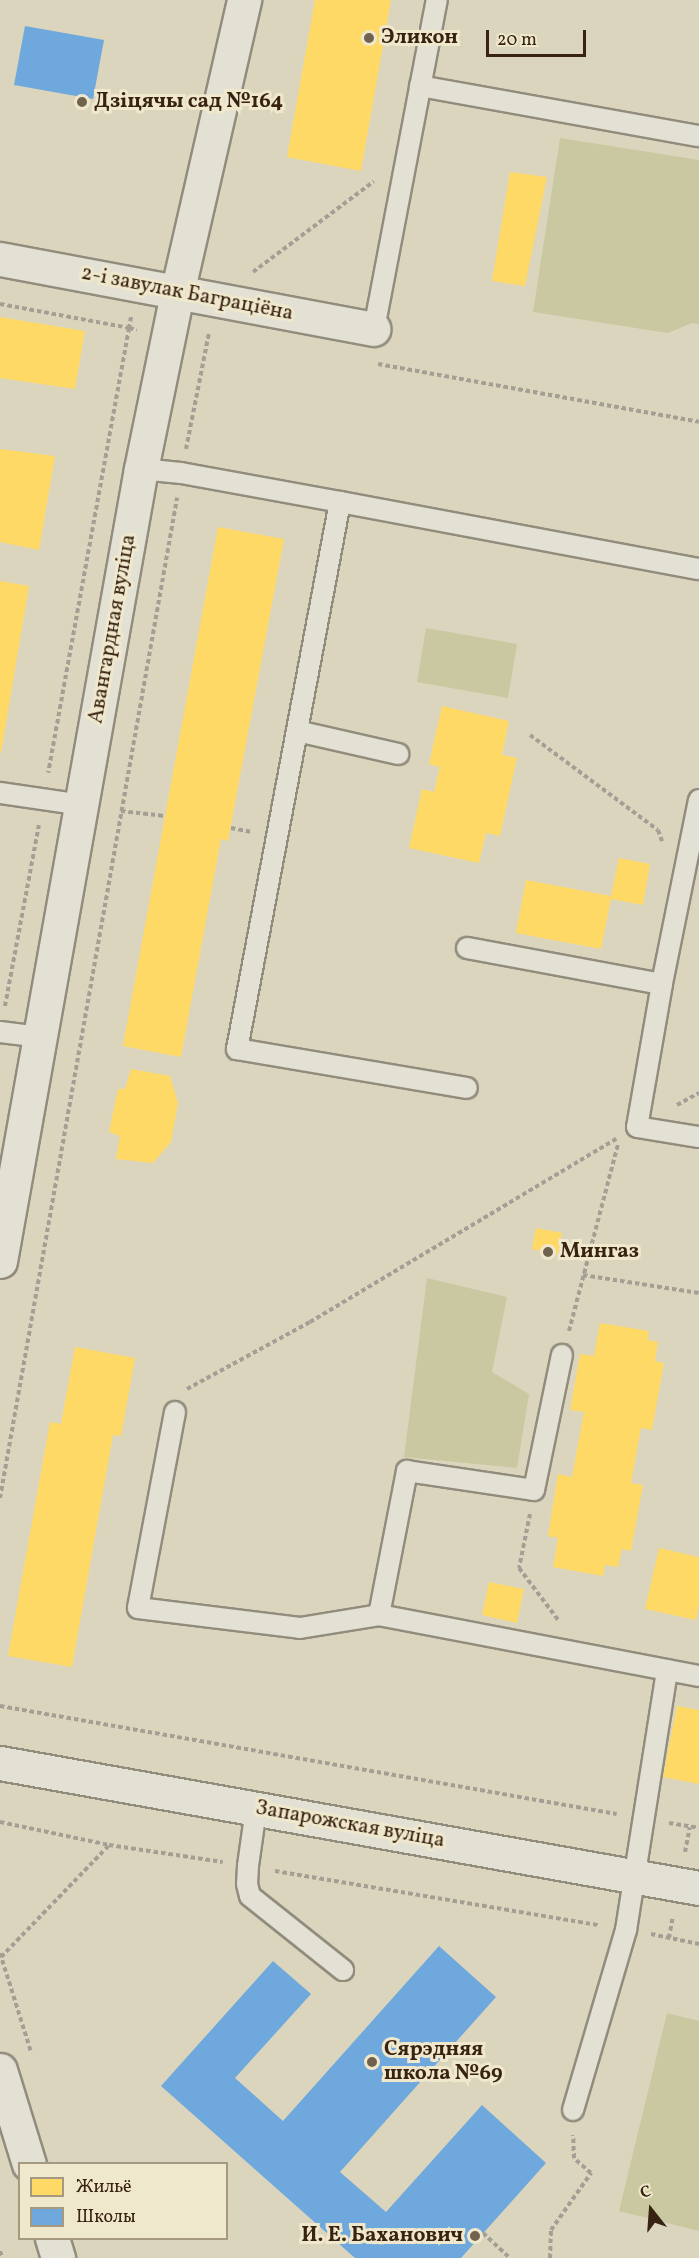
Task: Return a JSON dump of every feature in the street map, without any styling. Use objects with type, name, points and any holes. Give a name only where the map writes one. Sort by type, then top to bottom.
[{"type":"street","name":"Авангардная вуліца","points":[[0,1261],[141,470],[177,293],[244,0]]},
{"type":"street","name":"2-і завулак Баграціёна","points":[[0,259],[374,329]]},
{"type":"street","name":"Запарожская вуліца","points":[[0,1763],[699,1888]]},
{"type":"street","points":[[0,2070],[7,2119],[28,2162]]},
{"type":"street","points":[[53,2240],[58,2258]]},
{"type":"lane","points":[[374,329],[437,0]]},
{"type":"lane","points":[[420,86],[699,135]]},
{"type":"lane","points":[[141,470],[181,473],[699,569]]},
{"type":"lane","points":[[340,502],[237,1049],[467,1088]]},
{"type":"lane","points":[[297,731],[398,754]]},
{"type":"lane","points":[[0,792],[82,805]]},
{"type":"lane","points":[[699,800],[662,984],[637,1127],[699,1137]]},
{"type":"lane","points":[[467,948],[662,984]]},
{"type":"lane","points":[[0,1032],[40,1037]]},
{"type":"lane","points":[[379,1615],[407,1471],[534,1490],[562,1355]]},
{"type":"lane","points":[[175,1412],[138,1608],[300,1628],[379,1615],[699,1676]]},
{"type":"lane","points":[[573,2110],[626,1930],[667,1670]]},
{"type":"lane","points":[[256,1809],[248,1866],[247,1884],[250,1896],[343,1970]]},
{"type":"path","points":[[0,1498],[181,473],[216,300],[406,157]]},
{"type":"path","points":[[0,304],[129,328],[0,1032]]},
{"type":"path","points":[[209,333],[221,335]]},
{"type":"path","points":[[372,363],[699,422]]},
{"type":"path","points":[[530,735],[658,830],[680,896]]},
{"type":"path","points":[[121,811],[165,816]]},
{"type":"path","points":[[175,1412],[180,1392],[310,1322],[620,1137],[562,1355]]},
{"type":"path","points":[[584,1275],[699,1293]]},
{"type":"path","points":[[534,1490],[519,1568],[584,1655]]},
{"type":"path","points":[[0,1706],[699,1828]]},
{"type":"path","points":[[0,1822],[109,1845],[248,1866],[699,1944]]},
{"type":"path","points":[[1,1957],[109,1845]]},
{"type":"path","points":[[550,2258],[551,2230],[591,2173],[574,2158],[573,2110]]},
{"type":"path","points":[[483,2233],[510,2258]]},
{"type":"path","points":[[0,2251],[2,2258]]},
{"type":"shaded area","points":[[560,138],[699,160],[699,324],[692,323],[668,333],[533,312]]},
{"type":"shaded area","points":[[426,628],[517,644],[508,698],[417,682]]},
{"type":"shaded area","points":[[427,1278],[507,1297],[492,1372],[529,1394],[517,1468],[404,1457]]},
{"type":"shaded area","points":[[667,2013],[699,2021],[699,2231],[619,2211]]},
{"type":"building: Жильё","points":[[315,0],[391,0],[361,171],[287,157]]},
{"type":"building: Жильё","points":[[510,172],[547,177],[525,286],[492,281]]},
{"type":"building: Жильё","points":[[0,317],[85,331],[75,389],[0,378]]},
{"type":"building: Жильё","points":[[0,449],[55,456],[39,550],[0,542]]},
{"type":"building: Жильё","points":[[218,527],[284,539],[228,841],[221,839],[181,1057],[123,1046]]},
{"type":"building: Жильё","points":[[0,581],[29,586],[1,753],[0,753]]},
{"type":"building: Жильё","points":[[442,706],[509,721],[502,755],[517,758],[500,836],[486,833],[479,863],[409,848],[422,789],[434,792],[440,767],[429,764]]},
{"type":"building: Жильё","points":[[619,858],[650,864],[643,905],[611,899],[601,949],[516,933],[526,880],[611,896]]},
{"type":"building: Жильё","points":[[131,1069],[170,1076],[178,1103],[171,1142],[153,1163],[116,1159],[120,1136],[109,1132],[118,1089],[125,1089]]},
{"type":"building: Жильё","points":[[536,1228],[562,1233],[558,1254],[532,1249]]},
{"type":"building: Жильё","points":[[600,1323],[649,1331],[648,1340],[658,1342],[655,1361],[664,1363],[652,1430],[641,1428],[631,1483],[643,1485],[631,1551],[622,1549],[618,1567],[605,1565],[603,1576],[553,1567],[558,1538],[548,1536],[558,1474],[572,1477],[584,1412],[570,1410],[580,1354],[594,1356]]},
{"type":"building: Жильё","points":[[75,1347],[135,1358],[121,1436],[113,1435],[72,1667],[8,1656],[50,1422],[61,1424]]},
{"type":"building: Жильё","points":[[659,1548],[699,1557],[699,1605],[696,1620],[645,1609]]},
{"type":"building: Жильё","points":[[489,1582],[524,1589],[517,1623],[482,1615]]},
{"type":"building: Жильё","points":[[677,1706],[699,1710],[699,1784],[663,1777]]},
{"type":"building: Школы","points":[[25,26],[104,40],[93,99],[14,85]]},
{"type":"building: Школы","points":[[439,1946],[496,1997],[340,2172],[386,2212],[482,2105],[546,2163],[461,2258],[355,2258],[161,2086],[273,1961],[311,1994],[235,2078],[283,2121]]},
{"type":"place","name":"Эликон","points":[[369,38]]},
{"type":"place","name":"Дзіцячы сад №164","points":[[82,102]]},
{"type":"place","name":"Мингаз","points":[[548,1252]]},
{"type":"place","name":"Сярэдняя школа №69","points":[[372,2062]]},
{"type":"place","name":"И. Е. Баханович","points":[[475,2236]]}]
